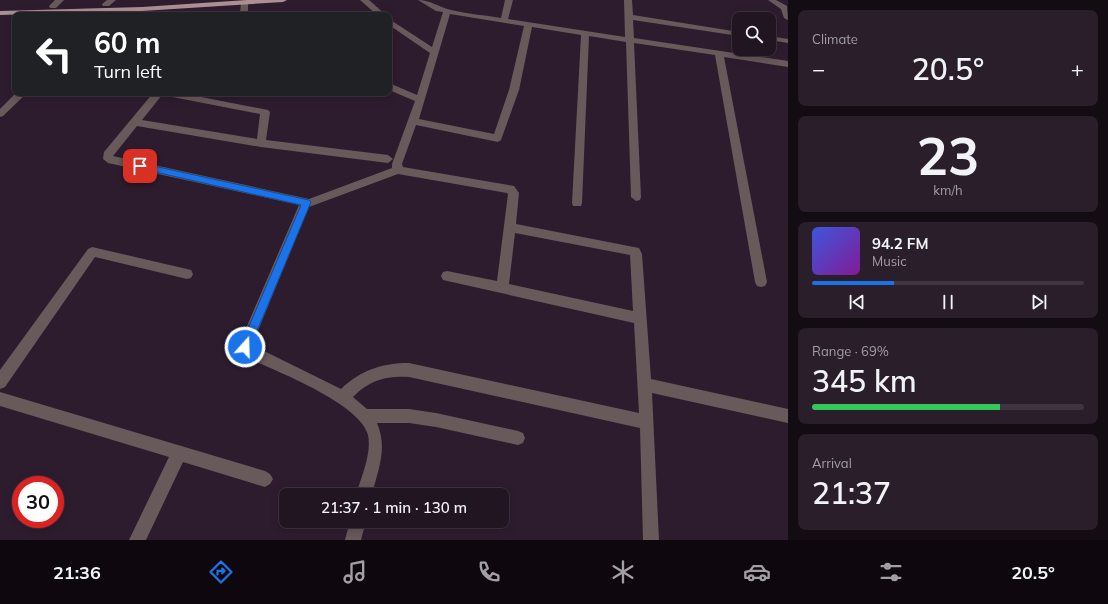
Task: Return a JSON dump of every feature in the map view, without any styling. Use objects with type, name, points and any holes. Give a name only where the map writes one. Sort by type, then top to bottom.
[{"type":"main road","points":[[1,12],[53,6],[106,7],[195,0]]},
{"type":"main road","points":[[1,12],[244,3],[283,0]]},
{"type":"street","points":[[53,6],[60,0]]},
{"type":"street","points":[[364,0],[378,12]]},
{"type":"street","points":[[422,0],[447,11],[585,34],[788,64]]},
{"type":"street","points":[[505,18],[509,0]]},
{"type":"street","points":[[628,0],[636,198]]},
{"type":"street","points":[[772,0],[775,4],[784,8],[788,18]]},
{"type":"street","points":[[244,3],[244,12]]},
{"type":"street","points":[[398,170],[397,164],[420,100],[447,11]]},
{"type":"street","points":[[628,17],[732,33]]},
{"type":"street","points":[[392,23],[435,53]]},
{"type":"street","points":[[413,121],[498,138],[514,90],[528,25]]},
{"type":"street","points":[[577,203],[585,34]]},
{"type":"street","points":[[776,39],[788,41]]},
{"type":"street","points":[[719,53],[761,282]]},
{"type":"street","points":[[392,87],[420,100]]},
{"type":"street","points":[[0,114],[19,96]]},
{"type":"street","points":[[156,96],[108,155],[108,159],[304,201],[306,204]]},
{"type":"street","points":[[181,96],[265,112],[261,144]]},
{"type":"street","points":[[134,122],[261,144],[388,160]]},
{"type":"street","points":[[366,488],[376,445],[373,428],[365,416],[343,396],[249,352],[245,347],[306,204],[398,170],[513,191],[502,288]]},
{"type":"street","points":[[510,228],[635,251],[637,258],[647,422],[651,540]]},
{"type":"street","points":[[0,382],[85,259],[92,252],[98,252],[187,274]]},
{"type":"street","points":[[447,276],[640,318]]},
{"type":"street","points":[[343,396],[358,382],[373,373],[391,369],[409,370],[647,422]]},
{"type":"street","points":[[644,385],[788,416]]},
{"type":"street","points":[[0,399],[265,478]]},
{"type":"street","points":[[365,416],[409,416],[436,420],[518,438]]},
{"type":"street","points":[[137,540],[179,453]]},
{"type":"street","points":[[354,540],[357,528]]},
{"type":"route","points":[[140,166],[306,202],[245,343],[245,347]]}]
